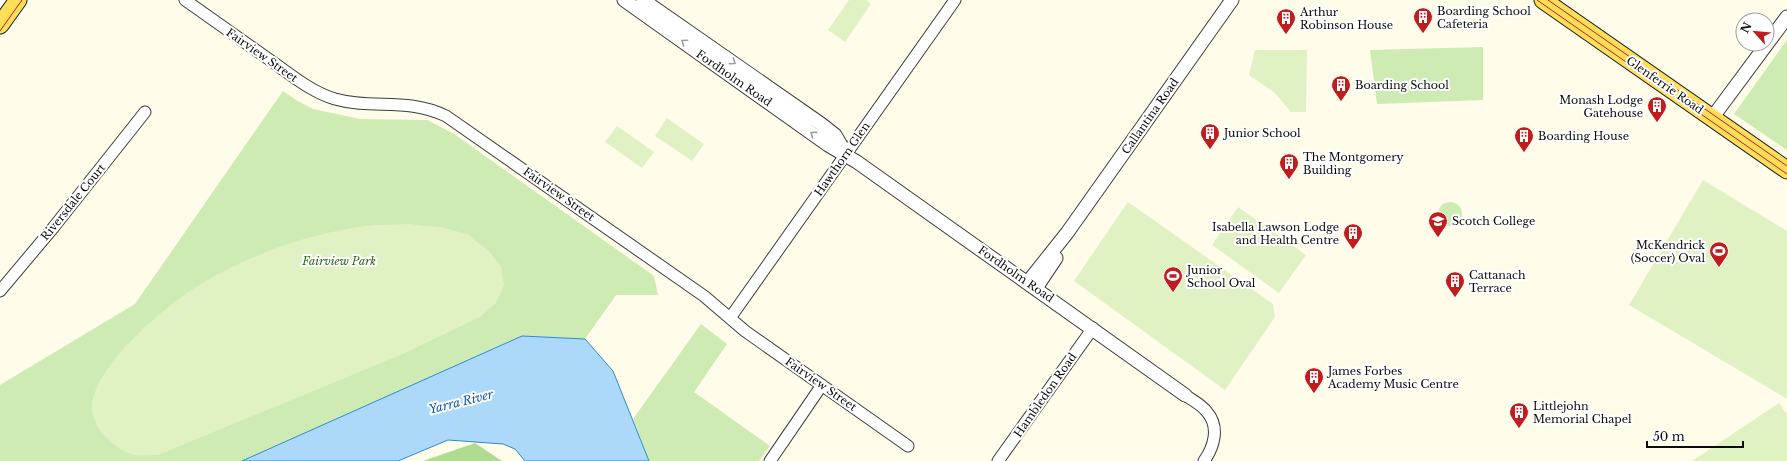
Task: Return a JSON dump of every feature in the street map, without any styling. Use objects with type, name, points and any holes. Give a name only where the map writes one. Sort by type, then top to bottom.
[{"type":"main road","points":[[0,25],[18,0]]},
{"type":"main road","name":"Glenferrie Road","points":[[1543,0],[1787,170]]},
{"type":"street","name":"Fairview Street","points":[[185,0],[302,83],[325,95],[351,102],[366,104],[415,105],[446,116],[704,296],[730,318],[908,446]]},
{"type":"street","name":"Fordholm Road","points":[[624,0],[828,145],[846,154],[1093,328],[1185,395]]},
{"type":"street","name":"Fordholm Road","points":[[643,0],[821,124],[841,143],[846,154]]},
{"type":"street","name":"Hawthorn Glen","points":[[730,318],[955,0]]},
{"type":"street","name":"Callantina Road","points":[[1032,285],[1060,251],[1067,233],[1232,0]]},
{"type":"street","points":[[1712,118],[1787,17]]},
{"type":"street","name":"Riversdale Court","points":[[0,291],[53,228],[145,112]]},
{"type":"street","name":"Hambledon Road","points":[[998,461],[1093,328]]},
{"type":"street","points":[[770,461],[822,385]]},
{"type":"street","points":[[1185,395],[1207,411],[1213,424],[1214,440],[1210,452],[1204,461]]},
{"type":"green space","points":[[849,0],[866,0],[871,4],[845,42],[828,30]]},
{"type":"green space","points":[[1787,40],[1787,150],[1734,114]]},
{"type":"green space","points":[[1483,47],[1483,100],[1377,104],[1370,50]]},
{"type":"green space","points":[[1255,50],[1307,50],[1306,112],[1291,112],[1275,93],[1249,75]]},
{"type":"green space","name":"Fairview Park","points":[[283,91],[313,109],[360,119],[427,120],[454,134],[654,276],[658,295],[616,295],[585,339],[522,336],[242,461],[0,461],[0,385],[135,304]]},
{"type":"green space","points":[[667,118],[704,144],[692,161],[655,136]]},
{"type":"green space","points":[[617,126],[654,152],[642,168],[605,142]]},
{"type":"green space","name":"McKendrick (Soccer) Oval","points":[[1703,180],[1787,231],[1787,399],[1629,305]]},
{"type":"green space","name":"Junior School Oval","points":[[1128,202],[1273,304],[1275,317],[1225,390],[1074,281]]},
{"type":"green space","points":[[1450,202],[1459,205],[1462,214],[1459,223],[1450,226],[1441,223],[1438,214],[1441,205]]},
{"type":"green space","points":[[1238,207],[1306,255],[1279,293],[1212,245]]},
{"type":"green space","points":[[408,224],[440,227],[467,234],[489,251],[501,267],[504,285],[496,303],[480,317],[403,354],[158,455],[144,456],[127,453],[111,442],[98,428],[93,418],[92,408],[95,392],[103,375],[130,341],[147,325],[193,289],[212,277],[254,257],[276,248],[321,234],[366,226]]},
{"type":"green space","points":[[701,324],[727,344],[694,392],[770,446],[759,461],[649,461],[633,419]]},
{"type":"green space","points":[[1779,403],[1787,415],[1787,461],[1692,461]]},
{"type":"green space","points":[[475,443],[502,461],[423,461]]},
{"type":"water","name":"Yarra River","points":[[522,336],[585,339],[613,371],[649,461],[525,461],[515,449],[503,444],[448,440],[398,461],[242,461]]},
{"type":"tram line","points":[[0,31],[22,0]]},
{"type":"tram line","points":[[1537,0],[1787,174]]},
{"type":"tram line","points":[[1548,0],[1787,166]]},
{"type":"place","name":"Boarding School Cafeteria","points":[[1423,34]]},
{"type":"place","name":"Arthur Robinson House","points":[[1286,35]]},
{"type":"place","name":"Boarding School","points":[[1341,102]]},
{"type":"place","name":"Monash Lodge Gatehouse","points":[[1657,123]]},
{"type":"place","name":"Junior School","points":[[1210,150]]},
{"type":"place","name":"Boarding House","points":[[1524,153]]},
{"type":"place","name":"The Montgomery Building","points":[[1289,180]]},
{"type":"place","name":"Scotch College","points":[[1438,238]]},
{"type":"place","name":"Isabella Lawson Lodge and Health Centre","points":[[1353,250]]},
{"type":"place","name":"McKendrick (Soccer) Oval","points":[[1719,268]]},
{"type":"place","name":"Junior School Oval","points":[[1173,293]]},
{"type":"place","name":"Cattanach Terrace","points":[[1455,298]]},
{"type":"place","name":"James Forbes Academy Music Centre","points":[[1314,394]]},
{"type":"place","name":"Littlejohn Memorial Chapel","points":[[1519,429]]}]
